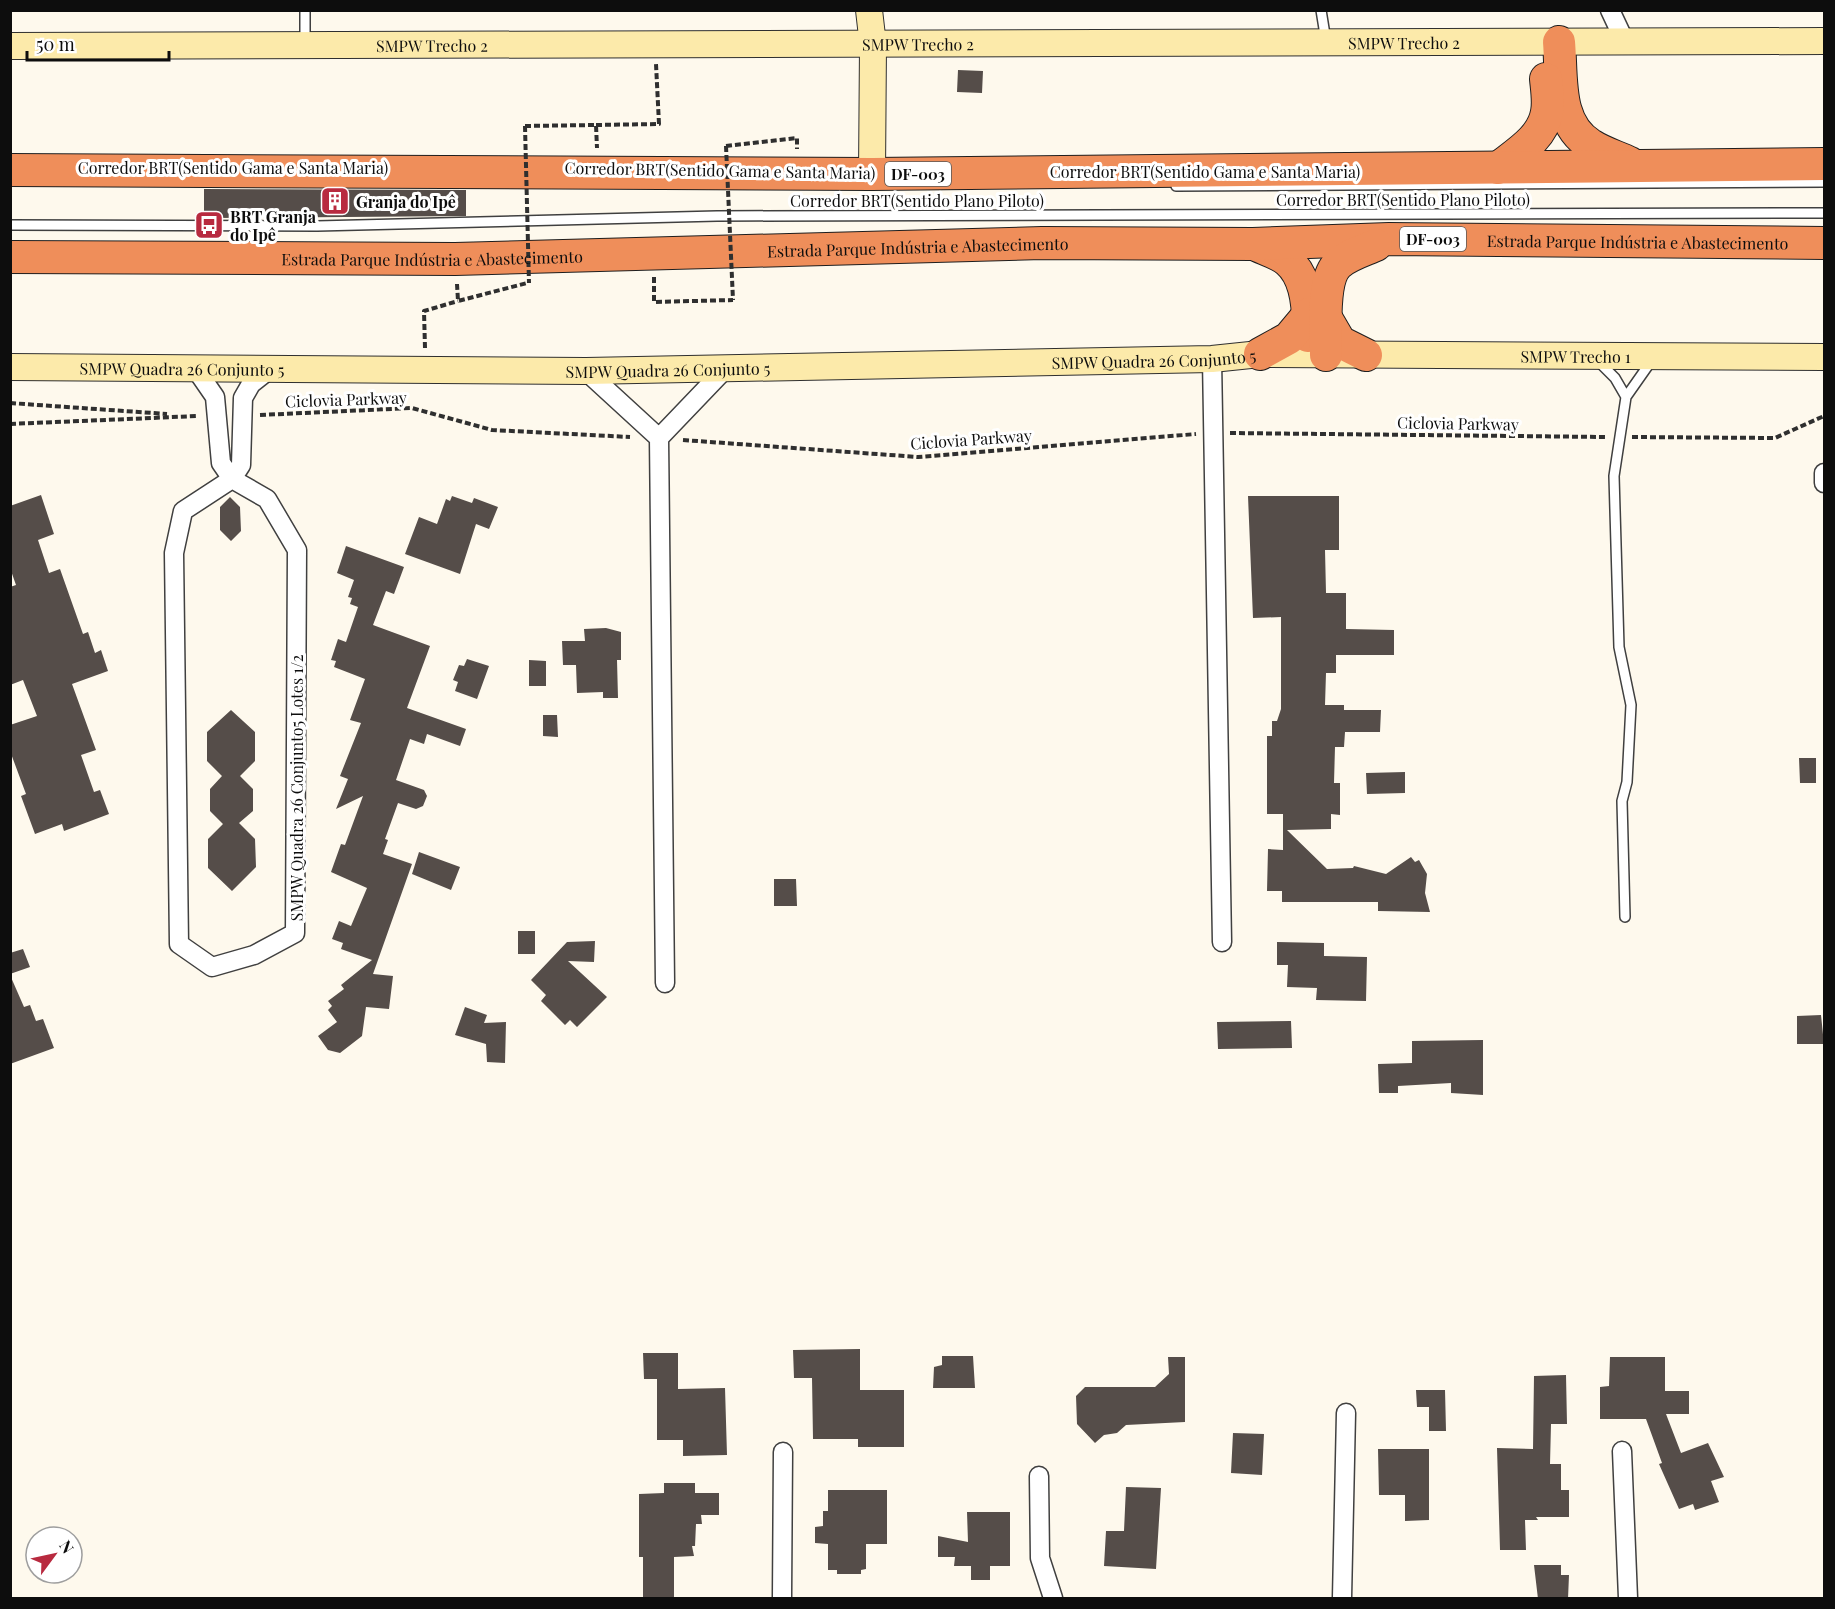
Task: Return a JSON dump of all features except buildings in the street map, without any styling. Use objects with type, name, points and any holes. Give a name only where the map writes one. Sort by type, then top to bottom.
[{"type":"highway","points":[[1552,42],[1564,110],[1573,129],[1591,145],[1642,168]]},
{"type":"highway","points":[[1498,168],[1530,143],[1542,128],[1548,112],[1552,42]]},
{"type":"highway","name":"DF-003","points":[[10,170],[592,178],[1642,168],[1824,164]]},
{"type":"highway","points":[[1317,355],[1318,316],[1334,268],[1341,261],[1389,239]]},
{"type":"highway","name":"Estrada Parque Indústria e Abastecimento","points":[[10,257],[455,259],[1042,243],[1253,244],[1389,239],[1824,243]]},
{"type":"highway","points":[[1253,244],[1287,260],[1303,282],[1318,316],[1340,342],[1366,355]]},
{"type":"highway","points":[[1260,354],[1289,338],[1318,316]]},
{"type":"street","points":[[869,10],[873,45],[872,174]]},
{"type":"street","points":[[1610,10],[1624,42]]},
{"type":"street","name":"SMPW Trecho 2","points":[[10,46],[1824,41]]},
{"type":"street","name":"SMPW Quadra 26 Conjunto 5","points":[[10,367],[586,371],[1212,359],[1260,354],[1317,355]]},
{"type":"street","name":"SMPW Trecho 1","points":[[1317,355],[1824,357]]},
{"type":"street","points":[[1212,359],[1222,942]]},
{"type":"street","points":[[195,368],[215,397],[219,416],[221,463],[232,479],[241,465],[243,398],[251,384],[270,369]]},
{"type":"street","points":[[665,983],[660,438],[726,368]]},
{"type":"street","points":[[586,371],[660,438]]},
{"type":"street","points":[[1824,473],[1824,483]]},
{"type":"street","name":"SMPW Quadra 26 Conjunto5 Lotes 1/2","points":[[232,479],[267,499],[297,550],[296,933],[254,955],[212,967],[179,944],[174,553],[183,511],[232,479]]},
{"type":"street","points":[[1342,1599],[1346,1413]]},
{"type":"street","points":[[1622,1451],[1628,1599]]},
{"type":"street","points":[[782,1599],[783,1452]]},
{"type":"street","points":[[1039,1476],[1040,1558],[1053,1599]]},
{"type":"lane","points":[[305,10],[306,46]]},
{"type":"lane","points":[[1322,10],[1326,43]]},
{"type":"lane","name":"Corredor BRT(Sentido Gama e Santa Maria)","points":[[174,182],[592,178]]},
{"type":"lane","name":"Corredor BRT(Sentido Gama e Santa Maria)","points":[[1164,186],[1824,182]]},
{"type":"lane","name":"Corredor BRT(Sentido Plano Piloto)","points":[[10,225],[317,226],[717,216],[1824,213]]},
{"type":"lane","points":[[1593,356],[1615,378],[1626,397]]},
{"type":"lane","points":[[1624,916],[1622,801],[1626,782],[1631,705],[1619,647],[1614,476],[1618,437],[1626,397],[1656,356]]},
{"type":"path","points":[[426,370],[424,311],[529,283],[525,126],[659,124],[655,45]]},
{"type":"path","points":[[592,178],[596,125]]},
{"type":"path","points":[[654,254],[654,302],[733,300],[726,146]]},
{"type":"path","points":[[455,259],[458,301]]},
{"type":"path","points":[[10,403],[185,416]]},
{"type":"path","name":"Ciclovia Parkway","points":[[242,415],[412,408],[492,430],[660,438],[918,457],[1213,433],[1775,438],[1824,416]]},
{"type":"path","points":[[10,424],[219,416]]},
{"type":"place","name":"Granja do Ipê","points":[[335,201]]},
{"type":"place","name":"BRT Granja do Ipê","points":[[209,225]]}]
